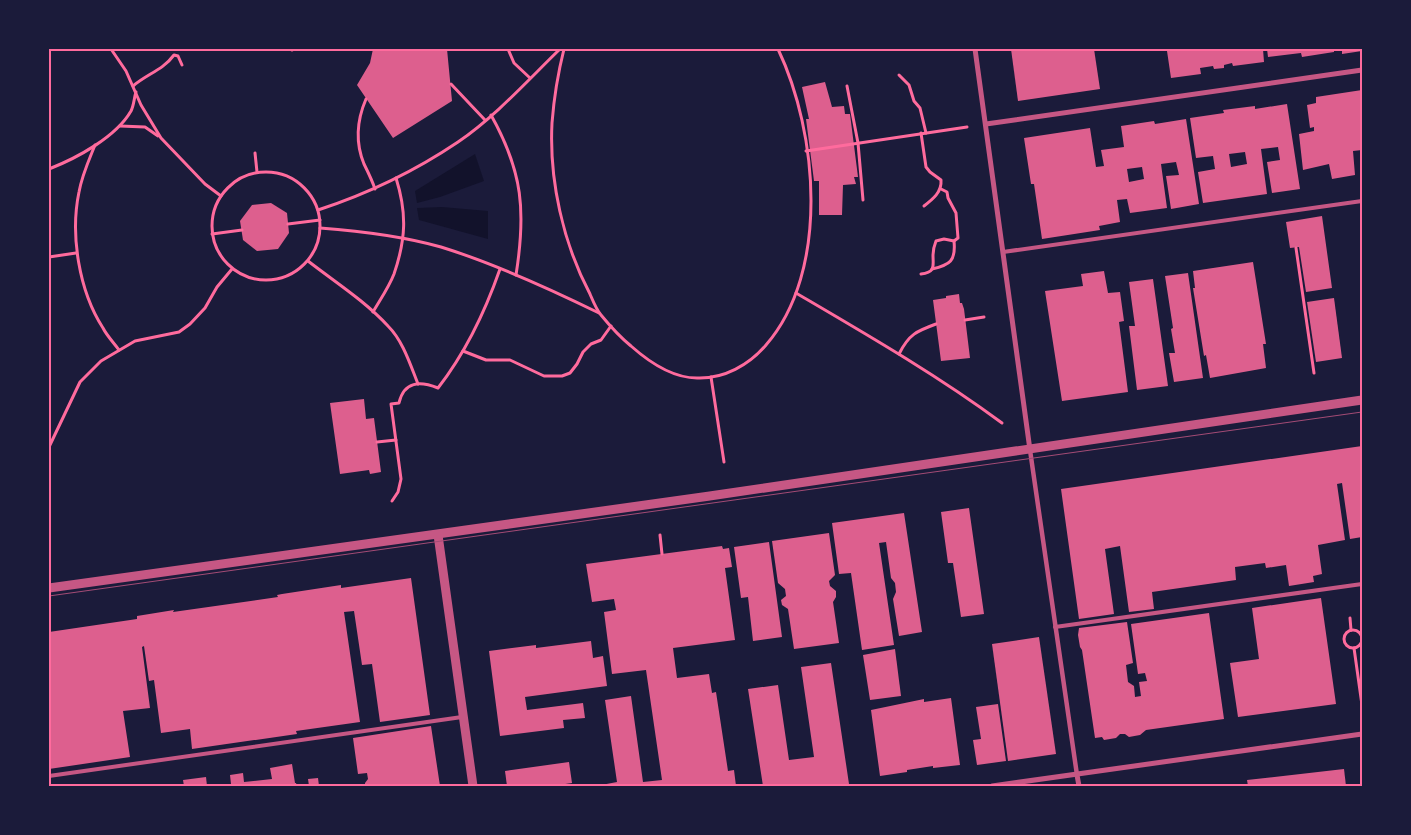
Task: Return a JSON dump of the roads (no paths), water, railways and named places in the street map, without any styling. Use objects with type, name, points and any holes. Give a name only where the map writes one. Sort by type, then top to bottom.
[{"type":"street","points":[[975,49],[1030,450],[1079,786]]},
{"type":"street","points":[[986,124],[1362,70]]},
{"type":"street","points":[[49,588],[438,535],[1362,400]]},
{"type":"street","points":[[438,535],[473,786]]},
{"type":"street","points":[[992,786],[1362,734]]},
{"type":"lane","points":[[1003,252],[1362,201]]},
{"type":"lane","points":[[1055,627],[1362,584]]},
{"type":"lane","points":[[49,776],[463,716]]},
{"type":"tram line","points":[[49,596],[1362,412]]}]
